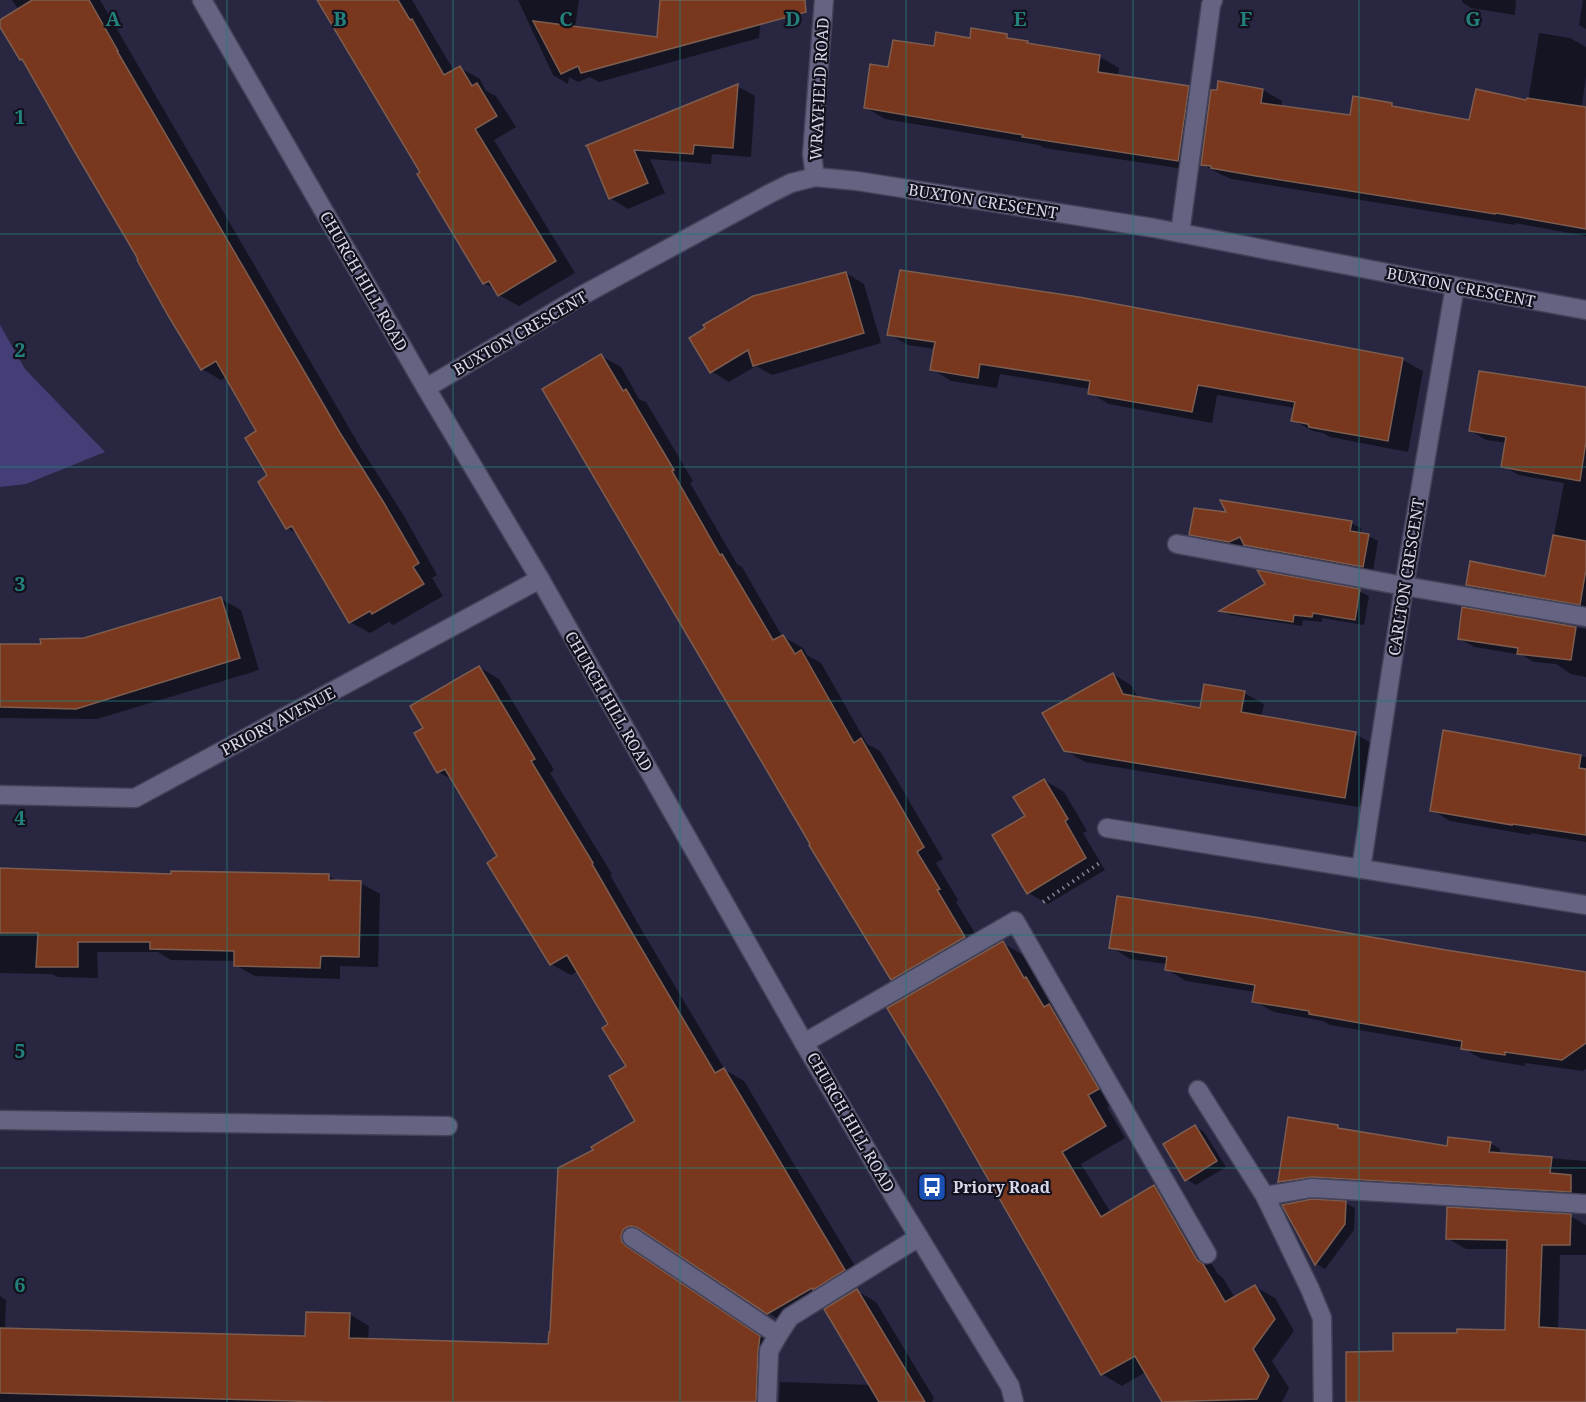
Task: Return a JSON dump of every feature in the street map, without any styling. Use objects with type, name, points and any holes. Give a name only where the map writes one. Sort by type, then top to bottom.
[{"type":"street","name":"CHURCH HILL ROAD","points":[[202,0],[426,388],[540,579],[804,1043],[1010,1386],[1014,1402]]},
{"type":"street","name":"WRAYFIELD ROAD","points":[[815,177],[812,153],[824,0]]},
{"type":"street","points":[[1180,233],[1213,0]]},
{"type":"street","name":"BUXTON CRESCENT","points":[[426,388],[580,296],[769,194],[791,183],[815,177],[857,181],[1180,233],[1586,310]]},
{"type":"street","name":"CARLTON CRESCENT","points":[[1361,869],[1404,586],[1455,286]]},
{"type":"street","points":[[1177,544],[1586,617]]},
{"type":"street","name":"PRIORY AVENUE","points":[[0,795],[135,798],[540,579]]},
{"type":"street","points":[[1107,828],[1586,904]]},
{"type":"street","points":[[804,1043],[1015,921],[1208,1254]]},
{"type":"street","points":[[1198,1090],[1265,1196],[1322,1318],[1323,1402]]},
{"type":"street","points":[[0,1120],[448,1126]]},
{"type":"street","points":[[1265,1196],[1311,1188],[1586,1204]]},
{"type":"street","points":[[632,1237],[778,1335]]},
{"type":"street","points":[[767,1402],[768,1351],[790,1317],[919,1237]]},
{"type":"path","points":[[1015,921],[1104,860],[1110,849],[1107,828]]},
{"type":"shaded area","points":[[0,325],[25,369],[105,452],[26,484],[0,487]]},
{"type":"building","points":[[32,0],[89,0],[340,433],[419,563],[413,567],[424,584],[372,614],[370,611],[349,623],[292,526],[286,529],[258,482],[267,475],[245,438],[256,431],[216,361],[201,370],[22,59],[20,60],[0,27],[0,20]]},
{"type":"building","points":[[317,0],[398,0],[410,20],[412,19],[444,75],[460,66],[472,86],[477,83],[497,116],[475,129],[556,261],[498,296],[489,281],[483,284],[417,174],[420,172]]},
{"type":"building","points":[[660,0],[805,0],[806,12],[581,73],[578,66],[561,74],[533,21],[657,37]]},
{"type":"building","points":[[971,28],[1007,34],[1007,38],[1028,41],[1027,43],[1100,55],[1098,72],[1189,86],[1178,161],[1022,137],[1023,135],[864,108],[870,64],[888,67],[893,40],[934,46],[936,32],[970,38]]},
{"type":"building","points":[[1218,81],[1263,89],[1261,103],[1350,115],[1353,96],[1392,103],[1392,106],[1469,120],[1476,89],[1526,100],[1527,98],[1586,107],[1586,229],[1256,176],[1201,165],[1211,90],[1217,90]]},
{"type":"building","points":[[738,84],[733,148],[694,145],[693,154],[634,150],[648,183],[609,199],[587,146],[585,146]]},
{"type":"building","points":[[900,270],[1079,297],[1403,358],[1388,441],[1309,427],[1308,424],[1291,421],[1295,402],[1198,385],[1192,412],[1088,394],[1090,381],[980,364],[978,378],[930,370],[935,342],[887,335]]},
{"type":"building","points":[[846,272],[864,333],[753,366],[748,350],[710,373],[689,338],[705,328],[703,325],[753,296]]},
{"type":"building","points":[[601,354],[623,391],[626,389],[674,470],[672,471],[720,555],[722,554],[773,640],[783,635],[795,654],[801,650],[854,743],[861,738],[924,847],[917,852],[940,889],[937,890],[965,937],[891,980],[809,845],[542,389]]},
{"type":"building","points":[[1479,371],[1586,387],[1586,441],[1580,481],[1501,467],[1506,437],[1469,431]]},
{"type":"building","points":[[1220,500],[1352,521],[1350,531],[1369,534],[1363,567],[1244,545],[1240,537],[1229,542],[1189,535],[1194,508],[1226,512]]},
{"type":"building","points":[[1553,535],[1586,541],[1586,569],[1580,605],[1466,585],[1470,561],[1545,576]]},
{"type":"building","points":[[1257,570],[1360,589],[1355,620],[1313,613],[1312,617],[1294,615],[1293,622],[1219,611],[1265,584]]},
{"type":"building","points":[[221,597],[240,658],[76,709],[0,707],[0,644],[41,644],[40,639],[84,638]]},
{"type":"building","points":[[1462,607],[1576,627],[1571,660],[1517,654],[1518,648],[1458,639]]},
{"type":"building","points":[[479,666],[535,759],[531,761],[715,1073],[724,1068],[845,1270],[767,1314],[638,1228],[632,1226],[623,1230],[621,1237],[626,1246],[760,1336],[756,1402],[329,1402],[0,1393],[0,1328],[305,1336],[306,1312],[350,1313],[349,1338],[548,1344],[558,1168],[593,1150],[591,1147],[635,1121],[609,1076],[626,1066],[602,1028],[608,1024],[567,955],[550,965],[487,863],[497,856],[445,769],[437,773],[414,733],[423,728],[410,706]]},
{"type":"building","points":[[1113,673],[1123,694],[1200,708],[1204,684],[1245,691],[1241,712],[1356,732],[1345,798],[1064,751],[1042,713]]},
{"type":"building","points":[[1443,730],[1581,755],[1579,768],[1586,769],[1586,835],[1430,811]]},
{"type":"building","points":[[1044,779],[1068,819],[1065,821],[1086,858],[1027,894],[992,835],[1025,816],[1013,797]]},
{"type":"building","points":[[0,868],[171,874],[171,871],[329,874],[329,880],[361,881],[359,957],[321,956],[320,968],[234,966],[234,951],[150,949],[150,942],[78,942],[78,967],[36,967],[38,933],[0,933]]},
{"type":"building","points":[[1117,896],[1586,972],[1586,1043],[1562,1060],[1505,1052],[1505,1055],[1461,1049],[1462,1041],[1252,1002],[1255,985],[1165,970],[1167,957],[1109,948]]},
{"type":"building","points":[[1003,941],[1044,1007],[1049,1004],[1099,1089],[1088,1095],[1106,1126],[1062,1152],[1101,1217],[1154,1185],[1197,1260],[1203,1264],[1225,1302],[1255,1285],[1275,1319],[1253,1349],[1269,1376],[1257,1399],[1162,1402],[1135,1356],[1101,1375],[887,1008]]},
{"type":"building","points":[[1288,1117],[1338,1125],[1338,1128],[1447,1146],[1448,1137],[1491,1142],[1489,1152],[1552,1157],[1550,1173],[1571,1175],[1571,1192],[1312,1177],[1278,1182]]},
{"type":"building","points":[[1195,1125],[1217,1161],[1185,1181],[1163,1144]]},
{"type":"building","points":[[1312,1199],[1346,1201],[1345,1224],[1315,1265],[1282,1205]]},
{"type":"building","points":[[1447,1207],[1571,1214],[1570,1245],[1542,1245],[1539,1327],[1586,1330],[1586,1402],[1346,1402],[1346,1352],[1393,1351],[1393,1333],[1457,1333],[1457,1329],[1505,1330],[1507,1240],[1446,1239]]},
{"type":"building","points":[[857,1289],[925,1402],[879,1402],[824,1309]]},
{"type":"place","name":"Priory Road","points":[[932,1187]]}]
